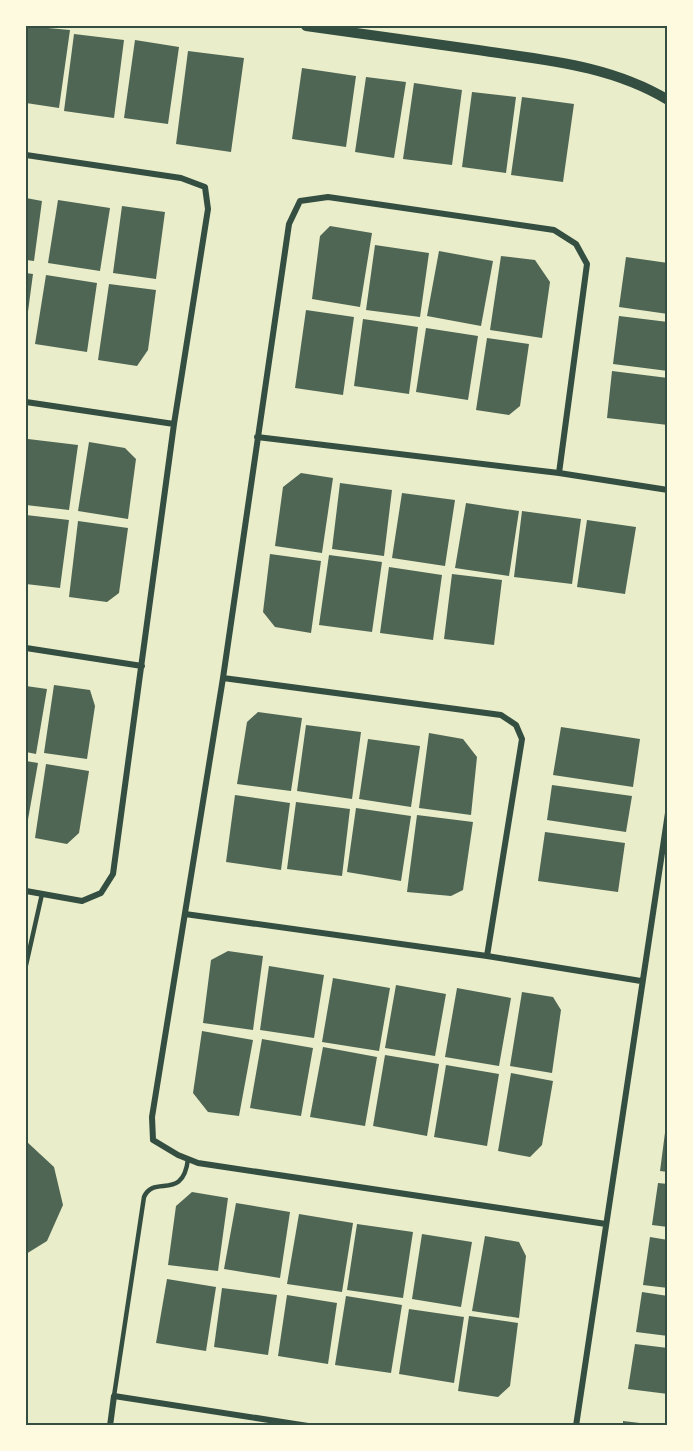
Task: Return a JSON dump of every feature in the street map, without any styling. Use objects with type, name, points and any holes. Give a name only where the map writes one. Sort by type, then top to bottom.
[{"type":"street","points":[[306,26],[544,60],[598,70],[631,80],[668,100]]},
{"type":"street","points":[[26,155],[181,178],[205,187],[208,209],[174,424],[113,874],[101,893],[82,901],[26,891]]},
{"type":"street","points":[[559,473],[587,264],[576,244],[554,230],[328,197],[300,201],[289,224],[223,678],[152,1117],[153,1140],[178,1155],[198,1163],[606,1224]]},
{"type":"street","points":[[26,402],[174,424]]},
{"type":"street","points":[[257,436],[559,473],[668,490]]},
{"type":"street","points":[[26,648],[142,666]]},
{"type":"street","points":[[223,678],[501,715],[516,725],[522,739],[487,956]]},
{"type":"street","points":[[576,1425],[667,817]]},
{"type":"street","points":[[185,914],[487,956],[641,981]]},
{"type":"street","points":[[110,1425],[114,1396],[308,1425]]},
{"type":"lane","points":[[26,965],[42,894]]},
{"type":"lane","points":[[114,1396],[144,1197],[147,1190],[153,1187],[174,1185],[187,1169],[188,1159]]},
{"type":"building","points":[[26,26],[70,30],[59,108],[26,103]]},
{"type":"building","points":[[74,34],[124,40],[114,118],[64,111]]},
{"type":"building","points":[[135,40],[179,47],[168,124],[124,118]]},
{"type":"building","points":[[188,51],[244,58],[231,152],[176,144]]},
{"type":"building","points":[[302,68],[356,76],[346,147],[292,139]]},
{"type":"building","points":[[366,77],[406,82],[394,158],[355,152]]},
{"type":"building","points":[[414,83],[462,90],[452,165],[403,159]]},
{"type":"building","points":[[472,92],[516,97],[506,173],[462,167]]},
{"type":"building","points":[[522,97],[574,104],[563,182],[511,175]]},
{"type":"building","points":[[26,198],[42,201],[34,261],[26,260]]},
{"type":"building","points":[[58,200],[110,208],[100,271],[48,263]]},
{"type":"building","points":[[122,206],[165,212],[156,279],[113,273]]},
{"type":"building","points":[[330,226],[372,233],[360,307],[312,299],[320,236]]},
{"type":"building","points":[[375,245],[429,253],[420,317],[366,310]]},
{"type":"building","points":[[439,251],[493,261],[481,326],[427,316]]},
{"type":"building","points":[[501,256],[535,260],[550,282],[542,338],[490,330]]},
{"type":"building","points":[[626,257],[668,263],[668,314],[619,307]]},
{"type":"building","points":[[26,273],[33,274],[27,319],[26,319]]},
{"type":"building","points":[[46,275],[97,283],[87,352],[35,344]]},
{"type":"building","points":[[109,284],[156,290],[148,350],[137,366],[98,360]]},
{"type":"building","points":[[306,310],[354,317],[343,395],[295,388]]},
{"type":"building","points":[[619,316],[668,322],[668,371],[613,364]]},
{"type":"building","points":[[363,319],[418,327],[409,394],[354,386]]},
{"type":"building","points":[[426,328],[478,336],[468,400],[416,392]]},
{"type":"building","points":[[487,338],[529,344],[520,406],[509,415],[476,410]]},
{"type":"building","points":[[612,371],[668,378],[668,425],[607,418]]},
{"type":"building","points":[[28,439],[78,445],[69,510],[26,505]]},
{"type":"building","points":[[89,442],[125,448],[136,459],[128,519],[78,511]]},
{"type":"building","points":[[301,473],[333,478],[322,553],[275,546],[283,487]]},
{"type":"building","points":[[340,483],[392,490],[384,556],[332,549]]},
{"type":"building","points":[[402,493],[455,500],[445,566],[392,558]]},
{"type":"building","points":[[466,503],[519,511],[509,576],[455,568]]},
{"type":"building","points":[[522,511],[581,519],[572,584],[514,577]]},
{"type":"building","points":[[26,515],[69,520],[60,588],[26,584]]},
{"type":"building","points":[[587,520],[636,527],[625,594],[577,587]]},
{"type":"building","points":[[78,521],[128,528],[119,593],[107,602],[69,597]]},
{"type":"building","points":[[270,554],[321,561],[311,633],[275,627],[263,612]]},
{"type":"building","points":[[329,555],[382,562],[372,632],[319,625]]},
{"type":"building","points":[[389,567],[442,575],[433,640],[380,633]]},
{"type":"building","points":[[452,574],[502,580],[494,645],[444,639]]},
{"type":"building","points":[[54,685],[90,690],[95,706],[87,759],[44,753]]},
{"type":"building","points":[[26,686],[47,689],[36,754],[26,752]]},
{"type":"building","points":[[258,712],[302,718],[291,791],[237,784],[247,722]]},
{"type":"building","points":[[306,725],[361,732],[352,799],[297,791]]},
{"type":"building","points":[[561,727],[640,739],[633,787],[553,775]]},
{"type":"building","points":[[429,733],[463,739],[477,757],[471,815],[419,808]]},
{"type":"building","points":[[368,739],[420,746],[411,807],[359,799]]},
{"type":"building","points":[[26,761],[38,763],[27,825],[26,824]]},
{"type":"building","points":[[46,764],[89,771],[79,833],[67,844],[35,838]]},
{"type":"building","points":[[552,785],[632,796],[626,832],[547,820]]},
{"type":"building","points":[[235,795],[290,803],[281,870],[226,862]]},
{"type":"building","points":[[296,802],[350,809],[342,876],[287,869]]},
{"type":"building","points":[[356,808],[411,816],[401,881],[347,872]]},
{"type":"building","points":[[417,815],[473,822],[463,890],[451,896],[407,892]]},
{"type":"building","points":[[545,832],[625,843],[618,892],[538,881]]},
{"type":"building","points":[[228,951],[263,956],[253,1030],[203,1023],[211,960]]},
{"type":"building","points":[[269,966],[324,975],[314,1038],[260,1030]]},
{"type":"building","points":[[333,978],[390,988],[379,1051],[322,1042]]},
{"type":"building","points":[[396,985],[446,994],[435,1056],[385,1048]]},
{"type":"building","points":[[457,988],[511,998],[499,1066],[445,1057]]},
{"type":"building","points":[[522,992],[553,997],[561,1010],[552,1073],[510,1066]]},
{"type":"building","points":[[202,1031],[253,1040],[239,1116],[208,1112],[193,1093]]},
{"type":"building","points":[[262,1039],[313,1048],[301,1116],[250,1108]]},
{"type":"building","points":[[323,1047],[377,1057],[365,1126],[310,1117]]},
{"type":"building","points":[[385,1055],[439,1064],[427,1136],[373,1126]]},
{"type":"building","points":[[446,1065],[499,1074],[487,1146],[434,1137]]},
{"type":"building","points":[[511,1073],[553,1081],[542,1145],[530,1157],[498,1151]]},
{"type":"building","points":[[666,1125],[668,1125],[668,1172],[660,1171]]},
{"type":"building","points":[[26,1141],[54,1167],[63,1205],[47,1241],[26,1254]]},
{"type":"building","points":[[658,1183],[668,1184],[668,1227],[652,1225]]},
{"type":"building","points":[[192,1192],[228,1198],[218,1271],[168,1265],[176,1206]]},
{"type":"building","points":[[236,1203],[290,1212],[280,1278],[224,1269]]},
{"type":"building","points":[[299,1214],[353,1223],[342,1292],[287,1284]]},
{"type":"building","points":[[357,1224],[413,1232],[403,1298],[347,1290]]},
{"type":"building","points":[[422,1234],[472,1242],[461,1307],[412,1299]]},
{"type":"building","points":[[485,1236],[519,1242],[526,1256],[519,1318],[472,1311]]},
{"type":"building","points":[[650,1237],[668,1240],[668,1288],[643,1285]]},
{"type":"building","points":[[167,1279],[216,1287],[206,1351],[156,1343]]},
{"type":"building","points":[[222,1288],[277,1295],[268,1355],[214,1347]]},
{"type":"building","points":[[642,1292],[668,1296],[668,1336],[636,1332]]},
{"type":"building","points":[[287,1295],[337,1303],[328,1364],[278,1356]]},
{"type":"building","points":[[346,1296],[402,1305],[391,1373],[335,1365]]},
{"type":"building","points":[[409,1309],[464,1317],[454,1383],[399,1374]]},
{"type":"building","points":[[469,1316],[518,1323],[510,1386],[498,1397],[458,1391]]},
{"type":"building","points":[[635,1344],[668,1348],[668,1394],[628,1389]]},
{"type":"building","points":[[623,1421],[648,1424],[648,1426],[623,1426]]}]
